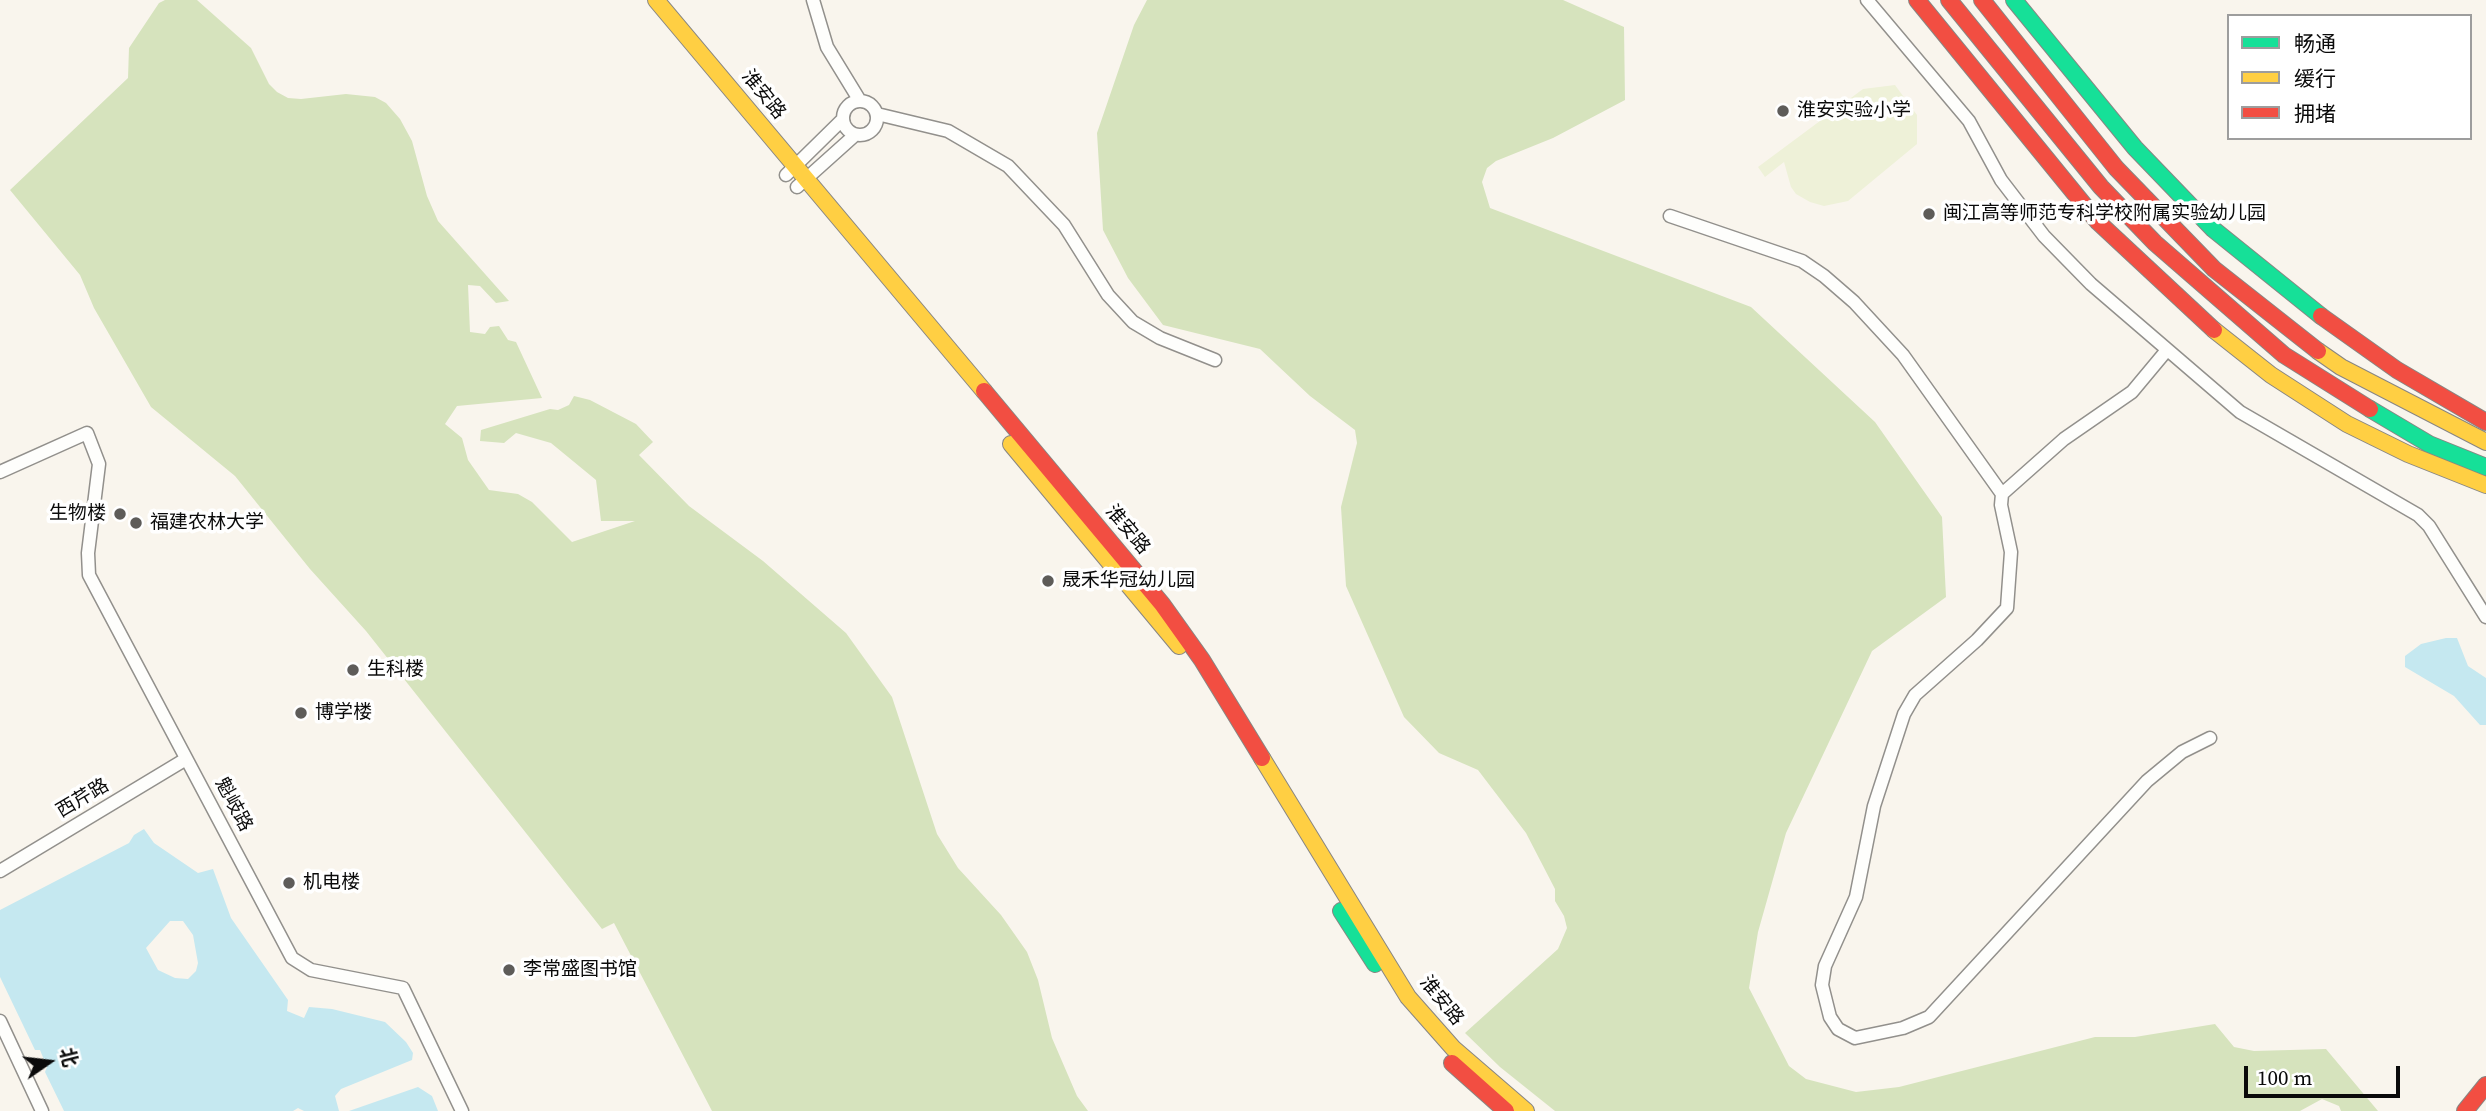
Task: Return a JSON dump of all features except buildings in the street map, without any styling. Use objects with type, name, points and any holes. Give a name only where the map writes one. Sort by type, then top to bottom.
[{"type":"main road","name":"淮安路","points":[[641,0],[1162,604],[1202,660],[1418,1011],[1453,1048],[1526,1111]]},
{"type":"main road","name":"淮安路","points":[[656,0],[790,171]]},
{"type":"main road","points":[[1917,0],[2091,215],[2136,262],[2201,320],[2271,375],[2347,424],[2408,454],[2486,485]]},
{"type":"main road","points":[[1949,0],[2101,187],[2155,243],[2204,287],[2284,355],[2429,444],[2486,467]]},
{"type":"main road","points":[[1982,0],[2116,167],[2214,270],[2290,331],[2341,367],[2486,442]]},
{"type":"main road","points":[[2014,0],[2127,139],[2213,229],[2290,293],[2397,370],[2486,422]]},
{"type":"main road","name":"淮安路","points":[[801,184],[1191,661],[1358,940],[1405,1009],[1446,1057],[1506,1111]]},
{"type":"main road","points":[[2465,1111],[2486,1085]]},
{"type":"main road","points":[[2472,1111],[2486,1093]]},
{"type":"street","points":[[801,184],[855,135],[873,130],[877,114],[871,104],[860,100],[827,47],[813,0]]},
{"type":"street","points":[[1870,1],[1969,121],[2001,180],[2044,236],[2091,284],[2250,419],[2417,515],[2429,526],[2486,617]]},
{"type":"street","points":[[790,171],[843,119],[849,104],[860,100]]},
{"type":"street","points":[[877,114],[948,131],[1008,166],[1064,225],[1108,295],[1133,321],[1160,338],[1215,360]]},
{"type":"street","points":[[843,119],[847,129],[855,135]]},
{"type":"street","points":[[1670,216],[1802,261],[1824,276],[1854,302],[1903,355],[2002,494],[2001,505],[2011,552],[2007,608],[1977,640],[1915,695],[1904,713],[1874,806],[1856,897],[1825,966],[1822,985],[1830,1017],[1838,1029],[1855,1038],[1903,1028],[1929,1017],[2147,781],[2182,751],[2210,738]]},
{"type":"street","points":[[2002,494],[2064,439],[2132,392],[2167,349]]},
{"type":"street","name":"魁岐路","points":[[0,472],[87,433],[99,464],[88,553],[89,575],[292,958],[311,970],[403,988],[463,1111]]},
{"type":"street","name":"西芹路","points":[[0,872],[186,759]]},
{"type":"street","points":[[0,1021],[42,1111]]},
{"type":"green space","points":[[165,0],[197,0],[251,48],[269,84],[288,98],[346,94],[375,97],[386,103],[400,119],[412,141],[427,196],[438,221],[509,301],[496,303],[480,286],[468,285],[470,332],[485,334],[490,327],[499,326],[508,340],[516,342],[542,398],[457,406],[445,424],[462,438],[468,460],[489,490],[518,494],[532,502],[572,542],[635,521],[601,521],[596,480],[551,443],[516,433],[504,443],[480,441],[481,430],[550,409],[558,410],[569,405],[574,396],[590,400],[636,424],[653,442],[639,455],[689,506],[763,561],[846,633],[892,697],[937,834],[958,868],[1001,915],[1027,952],[1038,980],[1052,1038],[1077,1096],[1088,1111],[712,1111],[614,923],[602,929],[366,631],[310,569],[235,476],[151,407],[94,308],[80,275],[10,190],[128,78],[129,48],[159,3]]},
{"type":"green space","points":[[1147,0],[1563,0],[1624,27],[1625,100],[1553,138],[1496,161],[1487,168],[1482,182],[1490,208],[1751,307],[1875,422],[1942,517],[1946,597],[1872,651],[1786,833],[1758,932],[1749,988],[1789,1066],[1806,1079],[1856,1092],[1899,1087],[2095,1037],[2135,1037],[2215,1024],[2234,1047],[2254,1051],[2326,1049],[2378,1111],[2341,1111],[2339,1106],[2322,1099],[2300,1111],[1555,1111],[1500,1067],[1465,1033],[1558,949],[1567,928],[1564,916],[1555,901],[1555,889],[1526,833],[1478,770],[1439,753],[1404,717],[1346,586],[1341,507],[1357,443],[1355,430],[1310,396],[1260,349],[1163,325],[1128,278],[1103,230],[1097,133],[1134,25]]},
{"type":"green space","points":[[1895,85],[1917,115],[1917,144],[1848,201],[1824,206],[1810,202],[1796,194],[1791,187],[1784,162],[1765,177],[1758,167],[1863,89]]},
{"type":"water","points":[[2457,638],[2468,666],[2486,678],[2486,725],[2480,725],[2454,696],[2405,667],[2405,656],[2421,644]]},
{"type":"water","points":[[144,829],[154,843],[198,873],[213,869],[231,918],[288,1000],[287,1011],[304,1018],[309,1007],[332,1009],[385,1022],[406,1042],[413,1053],[412,1060],[341,1089],[335,1096],[339,1111],[304,1111],[298,1108],[293,1111],[64,1111],[45,1072],[47,1067],[40,1050],[35,1050],[0,977],[0,910],[129,843],[134,835]],"holes":[[[170,921],[183,921],[193,935],[198,963],[196,971],[188,979],[175,978],[158,970],[146,948]]]},
{"type":"water","points":[[418,1087],[432,1096],[438,1111],[349,1111]]},
{"type":"traffic: fast","points":[[2014,0],[2135,148],[2213,229],[2321,316]]},
{"type":"traffic: fast","points":[[2370,409],[2429,444],[2486,467]]},
{"type":"traffic: fast","points":[[1341,911],[1375,964]]},
{"type":"traffic: slow","points":[[656,0],[984,391]]},
{"type":"traffic: slow","points":[[2214,330],[2271,375],[2347,424],[2408,454],[2486,485]]},
{"type":"traffic: slow","points":[[2318,351],[2341,367],[2486,442]]},
{"type":"traffic: slow","points":[[1011,444],[1179,646]]},
{"type":"traffic: slow","points":[[1262,758],[1408,997],[1453,1048],[1526,1111]]},
{"type":"traffic: jam","points":[[1917,0],[2098,222],[2214,330]]},
{"type":"traffic: jam","points":[[1949,0],[2101,187],[2155,243],[2284,355],[2370,409]]},
{"type":"traffic: jam","points":[[1982,0],[2116,168],[2214,269],[2318,351]]},
{"type":"traffic: jam","points":[[2321,316],[2397,370],[2486,422]]},
{"type":"traffic: jam","points":[[984,391],[1162,604],[1202,660],[1262,758]]},
{"type":"traffic: jam","points":[[1452,1063],[1506,1111]]},
{"type":"traffic: jam","points":[[2465,1111],[2486,1085]]},
{"type":"place","name":"淮安实验小学","points":[[1783,111]]},
{"type":"place","name":"闽江高等师范专科学校附属实验幼儿园","points":[[1929,214]]},
{"type":"place","name":"生物楼","points":[[120,514]]},
{"type":"place","name":"福建农林大学","points":[[136,523]]},
{"type":"place","name":"晟禾华冠幼儿园","points":[[1048,581]]},
{"type":"place","name":"生科楼","points":[[353,670]]},
{"type":"place","name":"博学楼","points":[[301,713]]},
{"type":"place","name":"机电楼","points":[[289,883]]},
{"type":"place","name":"李常盛图书馆","points":[[509,970]]}]
